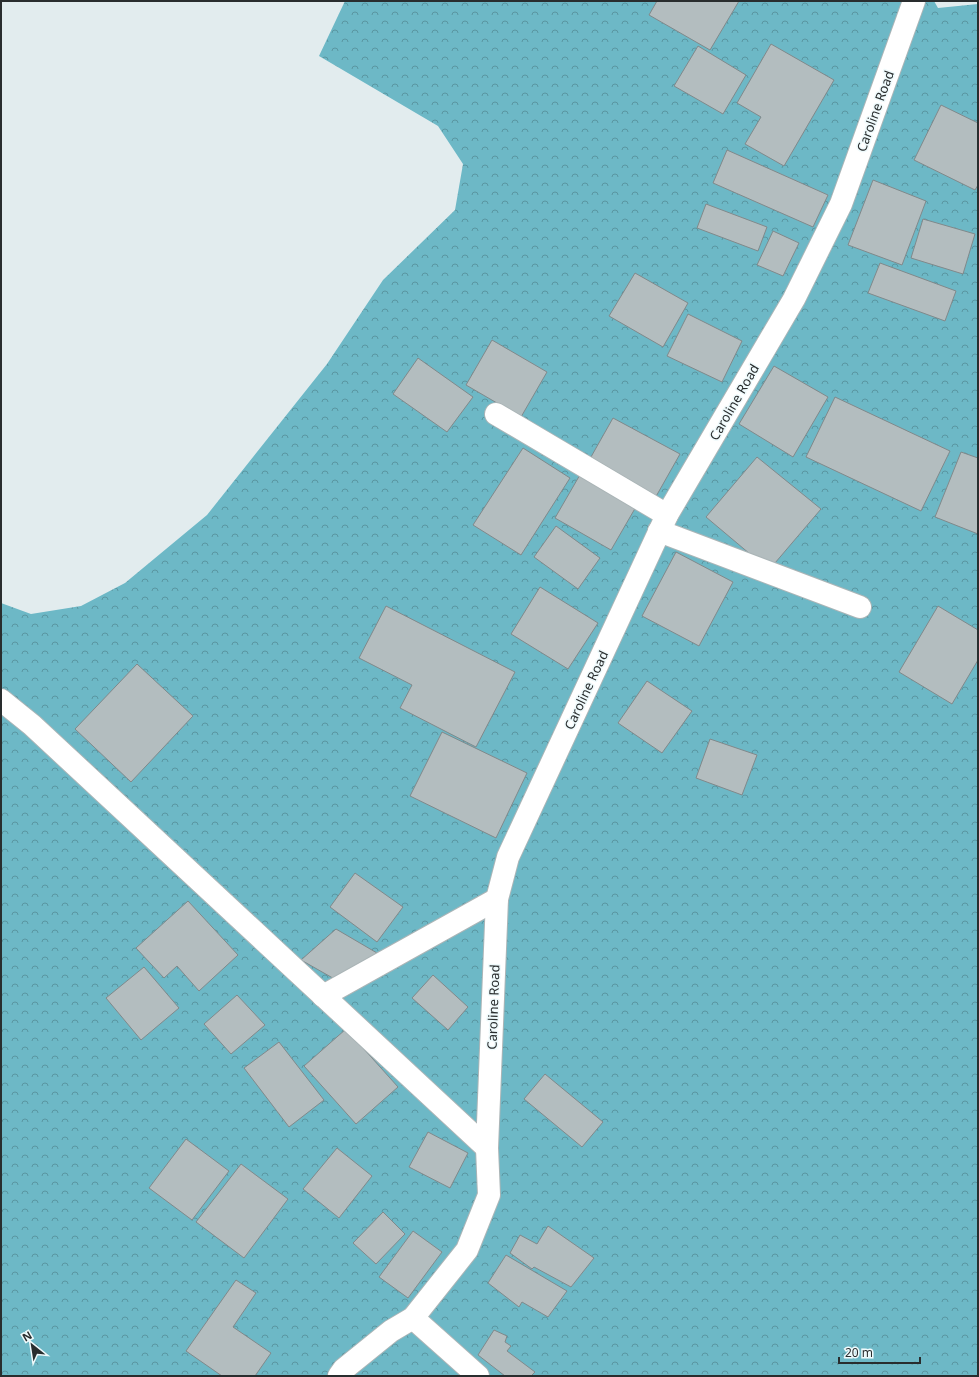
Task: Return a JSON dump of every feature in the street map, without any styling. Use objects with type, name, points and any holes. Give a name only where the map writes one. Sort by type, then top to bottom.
[{"type":"main road","name":"Caroline Road","points":[[339,1376],[344,1369],[391,1331],[413,1318],[467,1250],[489,1195],[487,1148],[497,899],[508,857],[663,523],[794,300],[841,204],[914,1]]},
{"type":"main road","points":[[496,414],[663,523],[860,607]]},
{"type":"main road","points":[[1,700],[32,725],[487,1148]]},
{"type":"main road","points":[[323,996],[497,899]]},
{"type":"main road","points":[[413,1318],[478,1376]]},
{"type":"green space","points":[[345,1],[934,1],[938,8],[978,4],[978,1376],[1,1376],[1,603],[31,614],[81,606],[125,583],[207,515],[327,364],[383,280],[455,210],[463,164],[438,126],[319,56]]},
{"type":"building","points":[[657,1],[739,1],[710,50],[649,15]]},
{"type":"building","points":[[771,44],[834,80],[784,166],[745,144],[761,117],[737,103]]},
{"type":"building","points":[[698,46],[746,75],[723,114],[674,86]]},
{"type":"building","points":[[941,105],[978,123],[978,185],[975,190],[914,160]]},
{"type":"building","points":[[727,150],[828,195],[813,227],[713,183]]},
{"type":"building","points":[[873,180],[926,201],[902,265],[848,245]]},
{"type":"building","points":[[706,204],[767,227],[758,251],[697,228]]},
{"type":"building","points":[[923,219],[975,234],[963,274],[911,258]]},
{"type":"building","points":[[773,231],[799,243],[783,276],[757,265]]},
{"type":"building","points":[[880,263],[956,291],[945,321],[868,293]]},
{"type":"building","points":[[635,273],[688,303],[663,347],[609,316]]},
{"type":"building","points":[[688,314],[742,341],[722,382],[667,356]]},
{"type":"building","points":[[492,340],[547,372],[521,417],[466,385]]},
{"type":"building","points":[[418,358],[473,397],[447,432],[393,394]]},
{"type":"building","points":[[774,366],[828,397],[793,457],[739,424]]},
{"type":"building","points":[[835,397],[950,451],[921,511],[806,457]]},
{"type":"building","points":[[613,418],[680,454],[654,500],[587,464]]},
{"type":"building","points":[[523,448],[570,478],[521,555],[473,525]]},
{"type":"building","points":[[961,452],[978,458],[978,534],[935,517]]},
{"type":"building","points":[[757,457],[821,509],[769,570],[706,517]]},
{"type":"building","points":[[581,473],[637,505],[611,550],[555,518]]},
{"type":"building","points":[[556,526],[600,558],[578,589],[534,557]]},
{"type":"building","points":[[676,552],[733,582],[699,646],[642,616]]},
{"type":"building","points":[[540,587],[598,623],[568,669],[511,634]]},
{"type":"building","points":[[386,606],[515,672],[476,747],[400,708],[412,685],[359,658]]},
{"type":"building","points":[[938,606],[978,630],[978,660],[952,704],[899,672]]},
{"type":"building","points":[[137,664],[193,716],[131,782],[75,729]]},
{"type":"building","points":[[647,681],[692,711],[662,753],[618,723]]},
{"type":"building","points":[[442,732],[527,773],[496,838],[410,796]]},
{"type":"building","points":[[710,739],[757,755],[742,795],[696,778]]},
{"type":"building","points":[[355,873],[403,907],[377,942],[330,907]]},
{"type":"building","points":[[188,901],[238,955],[199,991],[177,966],[164,978],[136,948]]},
{"type":"building","points":[[336,929],[377,953],[338,981],[301,960]]},
{"type":"building","points":[[144,967],[179,1008],[141,1040],[106,998]]},
{"type":"building","points":[[433,975],[468,1007],[448,1030],[412,998]]},
{"type":"building","points":[[237,995],[265,1025],[231,1054],[204,1024]]},
{"type":"building","points":[[346,1029],[398,1087],[356,1124],[304,1066]]},
{"type":"building","points":[[279,1042],[324,1100],[289,1127],[244,1068]]},
{"type":"building","points":[[545,1074],[603,1122],[582,1147],[524,1099]]},
{"type":"building","points":[[428,1132],[468,1153],[450,1188],[409,1167]]},
{"type":"building","points":[[186,1139],[229,1171],[192,1220],[149,1188]]},
{"type":"building","points":[[337,1148],[372,1176],[339,1218],[303,1189]]},
{"type":"building","points":[[241,1164],[288,1199],[244,1258],[196,1222]]},
{"type":"building","points":[[383,1212],[405,1234],[376,1264],[353,1243]]},
{"type":"building","points":[[548,1226],[594,1258],[571,1287],[534,1267],[532,1269],[510,1253],[520,1235],[537,1244]]},
{"type":"building","points":[[413,1231],[442,1252],[408,1298],[379,1277]]},
{"type":"building","points":[[506,1255],[567,1291],[548,1317],[522,1302],[519,1307],[488,1283]]},
{"type":"building","points":[[236,1280],[256,1293],[233,1327],[271,1353],[255,1376],[222,1376],[186,1351]]},
{"type":"building","points":[[494,1330],[507,1336],[505,1342],[511,1346],[507,1351],[535,1372],[531,1376],[505,1376],[478,1355]]}]
